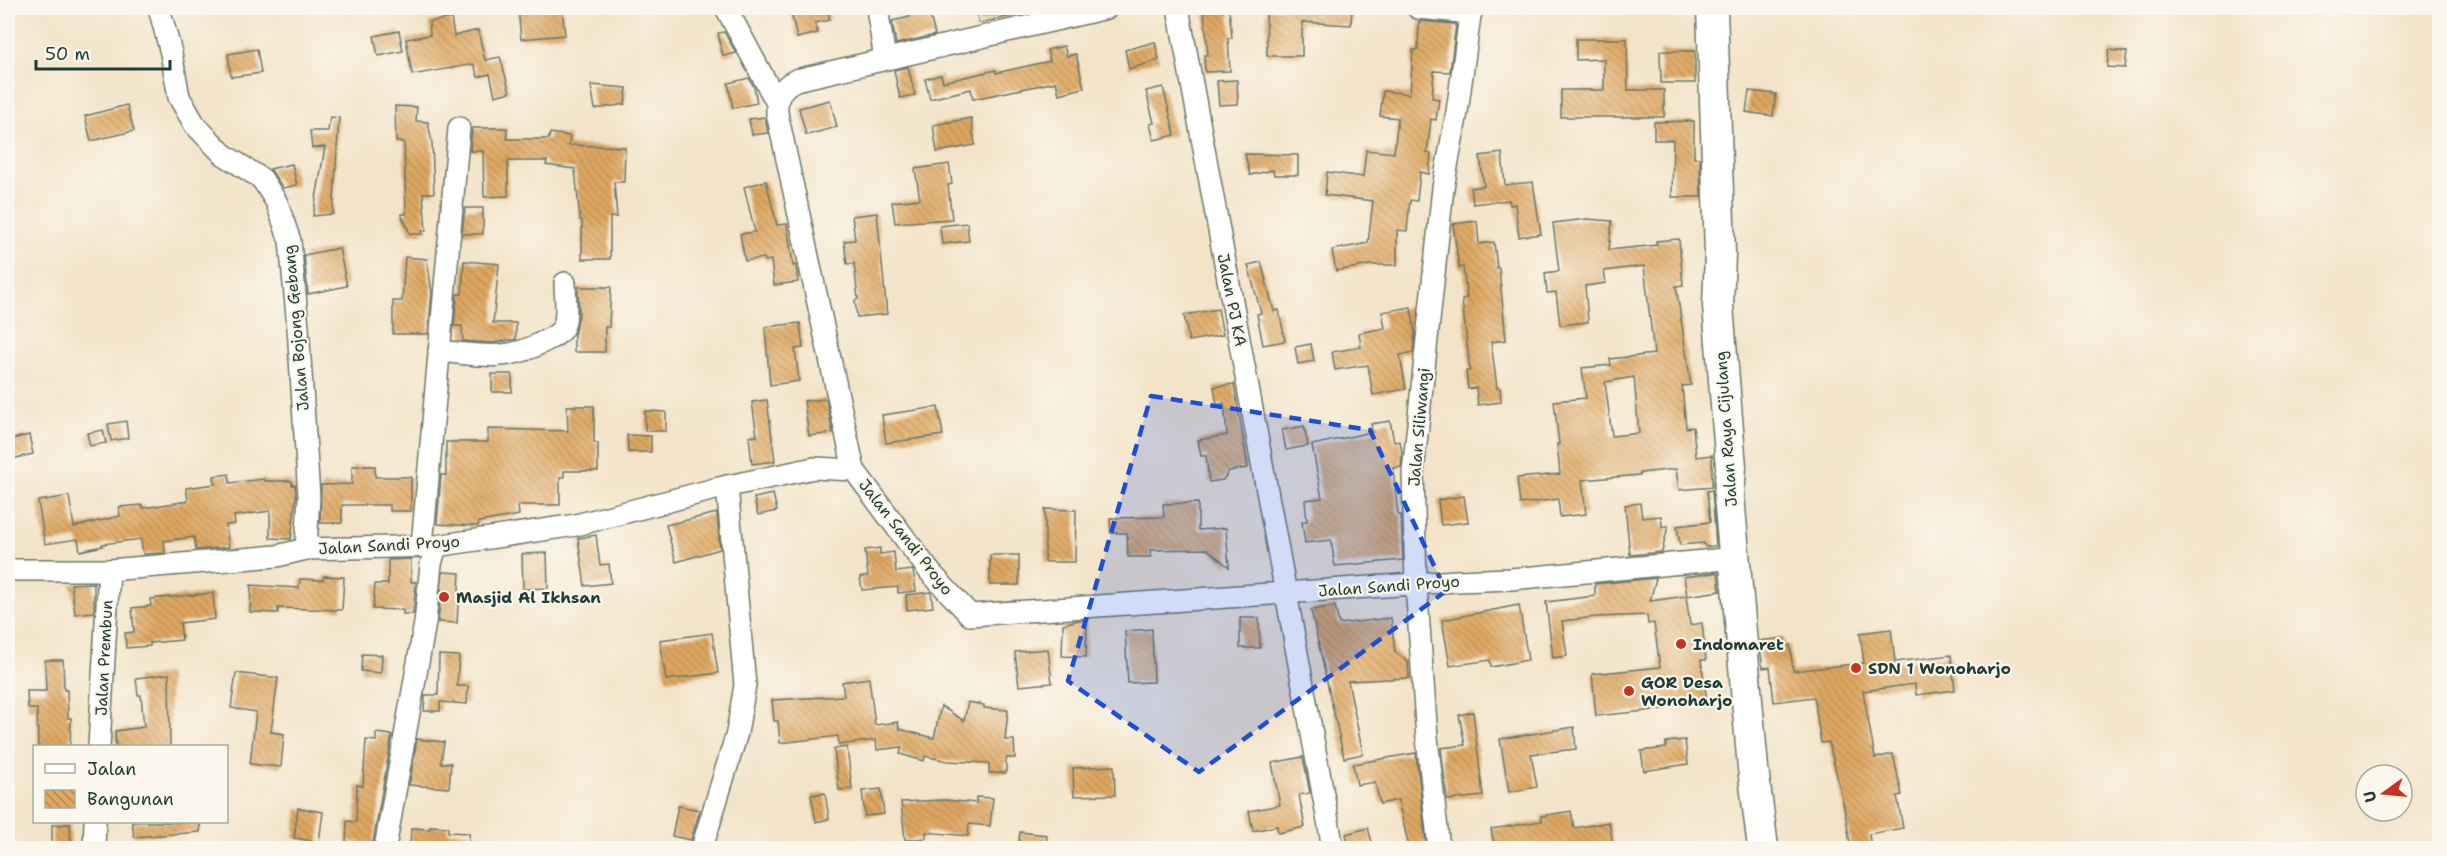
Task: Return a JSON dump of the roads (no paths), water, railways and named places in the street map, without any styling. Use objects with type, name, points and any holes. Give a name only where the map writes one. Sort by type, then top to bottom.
[{"type":"highway","name":"Jalan Raya Cijulang","points":[[1712,8],[1720,254],[1718,306],[1753,768],[1763,849]]},
{"type":"street","name":"Jalan Bojong Gebang","points":[[159,8],[171,53],[179,97],[195,125],[223,154],[262,179],[277,203],[290,242],[309,497],[306,549]]},
{"type":"street","points":[[726,8],[776,101],[854,470]]},
{"type":"street","points":[[877,8],[885,59]]},
{"type":"street","points":[[776,101],[787,84],[796,80],[1107,8]]},
{"type":"street","name":"Jalan PJ KA","points":[[1178,8],[1333,849]]},
{"type":"street","points":[[1418,8],[1471,10]]},
{"type":"street","name":"Jalan Siliwangi","points":[[1439,849],[1427,738],[1416,584],[1413,472],[1443,188],[1457,112],[1471,10]]},
{"type":"street","points":[[385,849],[424,623],[431,564],[429,546],[439,351],[459,128]]},
{"type":"street","points":[[439,351],[491,357],[512,355],[533,348],[554,336],[565,324],[565,283]]},
{"type":"street","name":"Jalan Sandi Proyo","points":[[8,570],[108,570],[277,556],[306,549],[429,546],[576,525],[727,486],[814,468],[854,470],[894,520],[930,572],[970,615],[1511,579],[1736,558]]},
{"type":"street","points":[[702,849],[737,733],[746,685],[727,486]]},
{"type":"street","name":"Jalan Prembun","points":[[99,745],[108,570]]},
{"type":"street","points":[[94,849],[95,823]]},
{"type":"place","name":"Masjid Al Ikhsan","points":[[444,597]]},
{"type":"place","name":"Indomaret","points":[[1681,644]]},
{"type":"place","name":"SDN 1 Wonoharjo","points":[[1856,668]]},
{"type":"place","name":"GOR Desa Wonoharjo","points":[[1629,691]]}]
